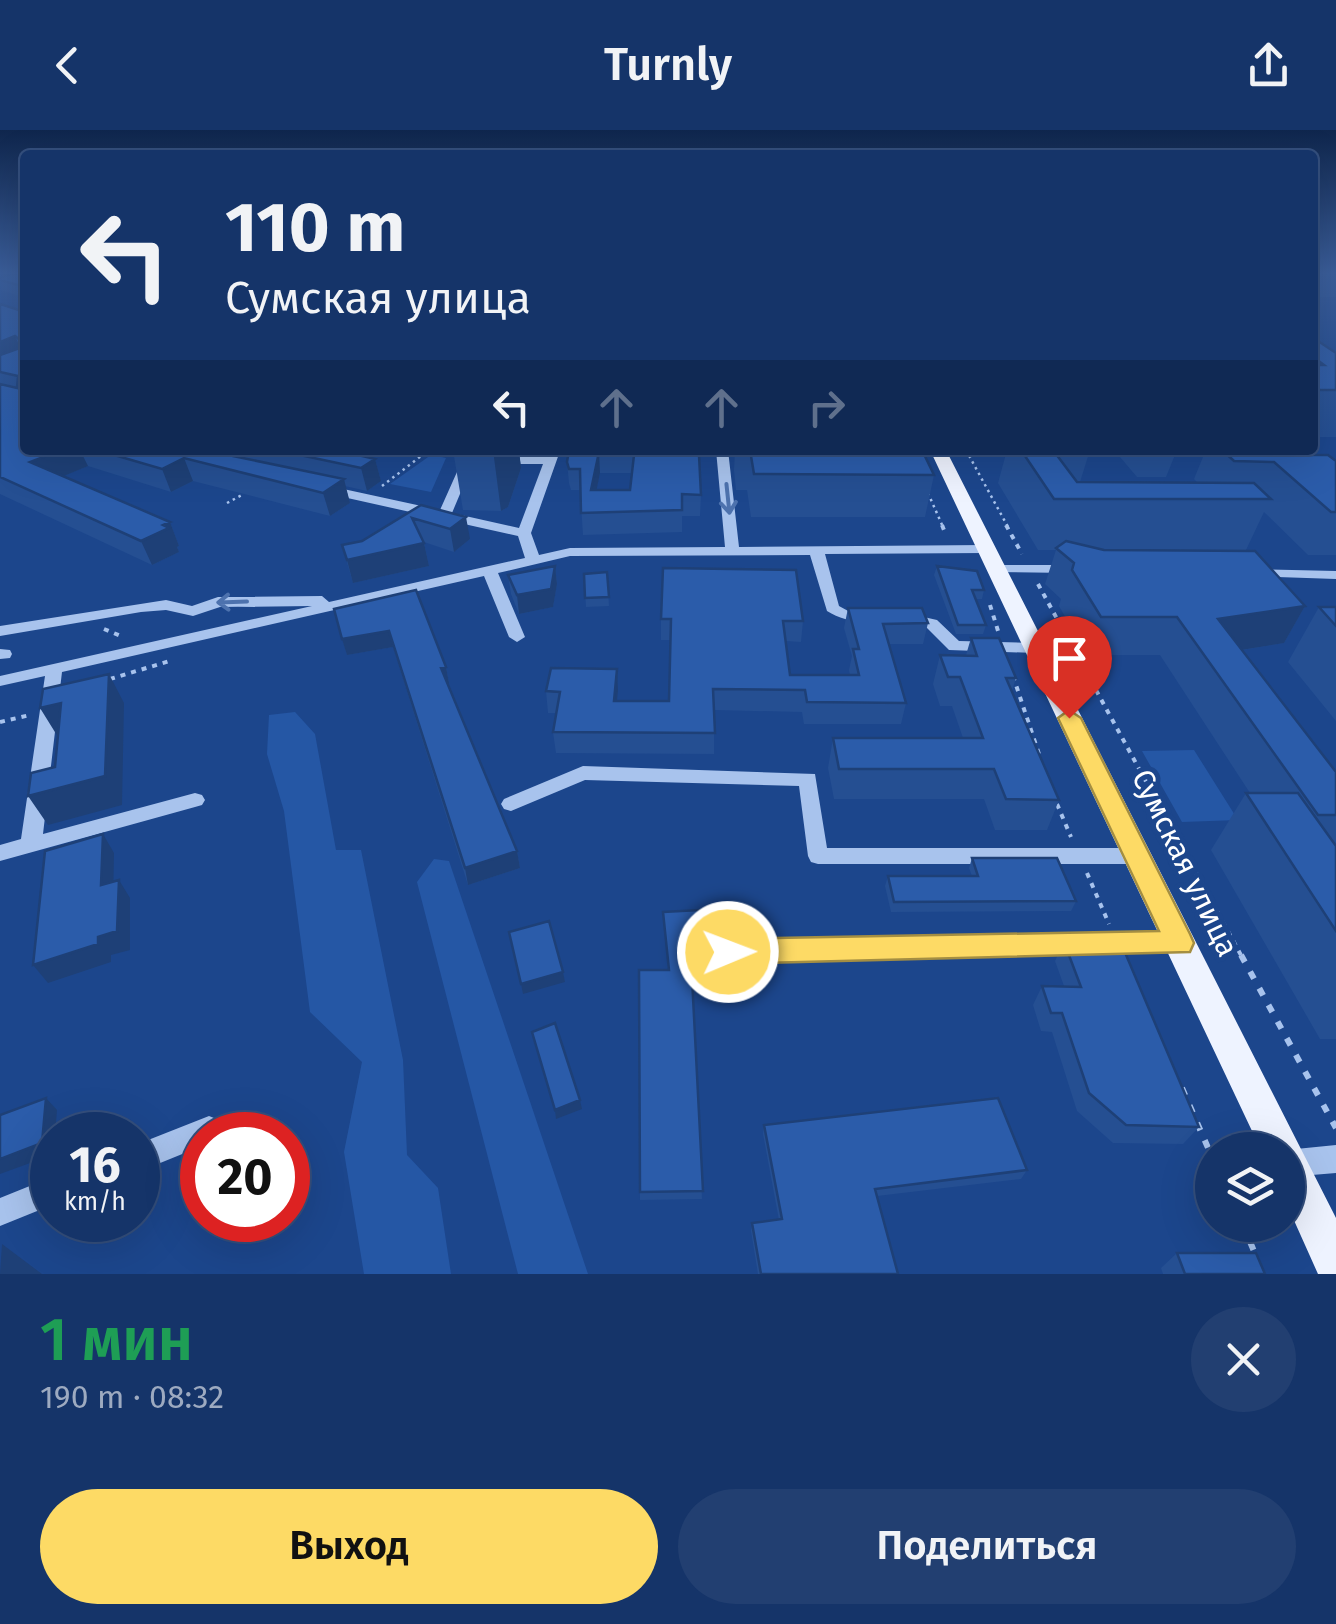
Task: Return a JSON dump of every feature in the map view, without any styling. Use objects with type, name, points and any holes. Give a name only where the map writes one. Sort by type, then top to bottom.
[{"type":"main road","name":"Сумская улица","points":[[940,455],[1271,1132]]},
{"type":"main road","points":[[1305,1199],[1336,1264]]},
{"type":"street","points":[[723,455],[732,548]]},
{"type":"street","points":[[446,514],[469,460],[553,456],[524,533],[534,559]]},
{"type":"street","points":[[315,487],[524,533]]},
{"type":"street","points":[[0,681],[534,559],[602,549],[954,549],[994,566],[1083,569]]},
{"type":"street","points":[[816,549],[829,603],[838,612],[855,618],[922,620],[955,646],[1034,648]]},
{"type":"street","points":[[489,569],[517,637]]},
{"type":"street","points":[[1232,572],[1336,575]]},
{"type":"street","points":[[3,628],[166,605],[193,611],[218,602],[342,603]]},
{"type":"street","points":[[193,611],[190,622],[210,632]]},
{"type":"street","points":[[32,845],[54,669]]},
{"type":"street","points":[[510,804],[583,773],[808,779],[818,856],[1136,856]]},
{"type":"street","points":[[0,854],[195,800]]},
{"type":"street","points":[[728,952],[1179,943]]},
{"type":"street","points":[[1305,1162],[1336,1159]]},
{"type":"street","points":[[0,1212],[30,1200]]},
{"type":"path","points":[[367,498],[423,455]]},
{"type":"path","points":[[969,455],[1030,569]]},
{"type":"path","points":[[922,480],[932,510],[954,549]]},
{"type":"path","points":[[227,503],[242,495]]},
{"type":"path","points":[[994,566],[980,580],[1046,775]]},
{"type":"path","points":[[1045,581],[1036,582],[1336,1128]]},
{"type":"path","points":[[0,722],[49,710]]},
{"type":"path","points":[[1052,793],[1118,944]]},
{"type":"path","points":[[1181,1086],[1201,1132]]},
{"type":"path","points":[[1250,1242],[1258,1259]]},
{"type":"shaded area","points":[[431,455],[446,458],[431,492],[390,484]]},
{"type":"shaded area","points":[[295,712],[315,734],[336,850],[361,850],[403,1060],[407,1155],[438,1188],[451,1274],[364,1274],[344,1152],[362,1062],[310,1012],[284,811],[267,754],[269,715]]},
{"type":"shaded area","points":[[1194,750],[1238,820],[1182,822],[1142,751]]},
{"type":"shaded area","points":[[434,859],[449,861],[588,1274],[518,1274],[417,882]]},
{"type":"building","points":[[0,327],[20,327],[20,340],[15,336],[0,342]]},
{"type":"building","points":[[20,340],[20,455],[49,455],[30,462],[170,522],[163,525],[169,528],[141,541],[0,477],[0,384],[17,388],[18,376],[0,372],[0,355],[17,349]]},
{"type":"building","points":[[1318,341],[1336,353],[1336,390],[1318,390],[1318,365],[1324,365],[1318,360]]},
{"type":"building","points":[[114,455],[230,455],[344,479],[323,493],[184,458],[162,469]]},
{"type":"building","points":[[300,455],[358,455],[375,459],[361,468]]},
{"type":"building","points":[[568,455],[598,455],[591,490],[630,490],[634,455],[699,455],[701,495],[682,494],[682,510],[581,513],[580,469],[569,469]]},
{"type":"building","points":[[751,455],[924,455],[934,475],[754,474]]},
{"type":"building","points":[[1024,455],[1057,455],[1077,482],[1254,483],[1271,499],[1054,499]]},
{"type":"building","points":[[1227,455],[1328,455],[1336,461],[1336,512],[1331,512],[1274,462],[1234,461]]},
{"type":"building","points":[[421,505],[466,517],[450,529],[412,518],[424,543],[347,560],[342,545],[362,541]]},
{"type":"building","points":[[1066,541],[1104,550],[1255,551],[1305,606],[1218,619],[1336,772],[1336,815],[1318,815],[1177,617],[1101,617],[1072,570],[1074,563],[1056,548]]},
{"type":"building","points":[[555,566],[551,589],[517,595],[508,575]]},
{"type":"building","points":[[937,566],[977,571],[984,590],[972,590],[986,625],[958,625]]},
{"type":"building","points":[[663,568],[796,570],[803,621],[783,621],[790,675],[859,675],[853,649],[859,649],[848,608],[922,608],[928,623],[883,624],[906,703],[807,702],[805,690],[713,689],[715,733],[553,732],[560,692],[546,691],[551,668],[617,669],[614,701],[669,701],[671,619],[661,619]]},
{"type":"building","points":[[607,572],[609,597],[585,598],[584,574]]},
{"type":"building","points":[[416,590],[446,667],[441,668],[517,851],[465,868],[389,631],[342,639],[334,609]]},
{"type":"building","points":[[1319,607],[1336,607],[1336,626]]},
{"type":"building","points":[[971,638],[999,638],[1016,678],[1006,678],[1059,800],[1006,799],[994,769],[839,769],[833,738],[983,738],[960,677],[948,677],[940,655],[977,656]]},
{"type":"building","points":[[109,674],[105,776],[28,796],[31,773],[55,767],[61,703],[40,708],[43,689]]},
{"type":"building","points":[[1246,793],[1298,793],[1336,846],[1336,931]]},
{"type":"building","points":[[103,834],[101,885],[119,880],[117,931],[98,937],[98,944],[33,965],[45,851]]},
{"type":"building","points":[[972,858],[1057,858],[1076,901],[894,902],[888,876],[978,876]]},
{"type":"building","points":[[700,910],[703,938],[690,939],[703,1191],[640,1192],[639,970],[669,970],[663,912]]},
{"type":"building","points":[[549,921],[563,972],[521,984],[509,932]]},
{"type":"building","points":[[1064,942],[1121,943],[1199,1127],[1126,1125],[1089,1093],[1062,1013],[1051,1013],[1042,986],[1081,987]]},
{"type":"building","points":[[555,1023],[580,1100],[555,1110],[532,1032]]},
{"type":"building","points":[[46,1098],[45,1112],[30,1112],[30,1148],[0,1159],[0,1115]]},
{"type":"building","points":[[998,1098],[1027,1170],[875,1189],[898,1274],[761,1274],[752,1223],[782,1219],[764,1125]]},
{"type":"building","points":[[1177,1253],[1256,1253],[1265,1274],[1185,1274]]},
{"type":"route","points":[[728,952],[1179,943],[1069,718]]}]
